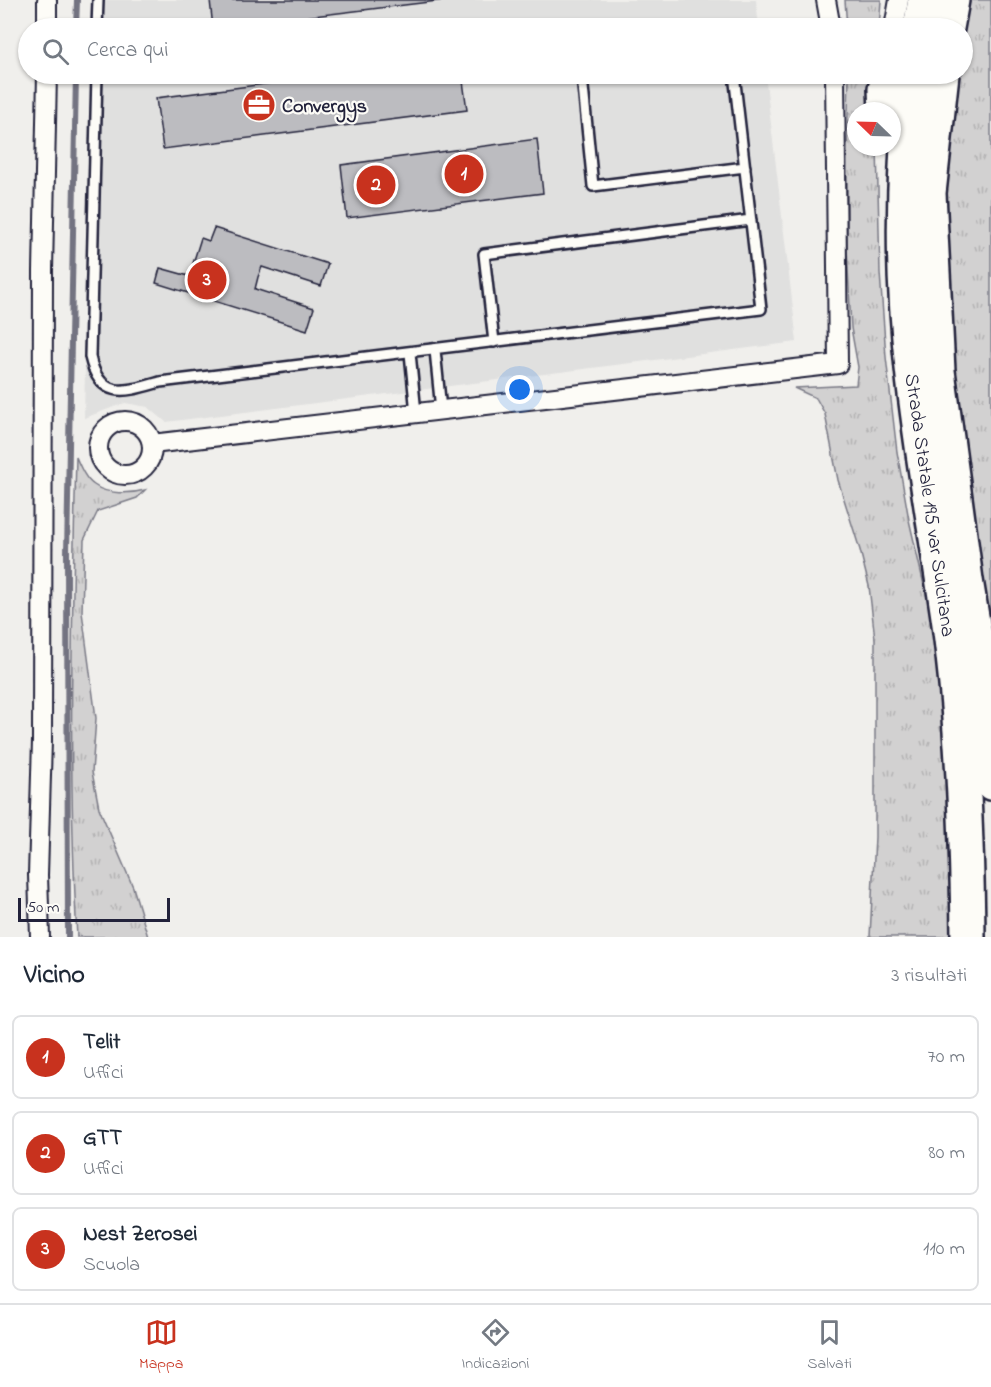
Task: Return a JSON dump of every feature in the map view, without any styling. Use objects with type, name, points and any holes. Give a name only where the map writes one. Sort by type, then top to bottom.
[{"type":"highway","points":[[922,18],[925,0]]},
{"type":"highway","points":[[949,18],[952,0]]},
{"type":"highway","name":"Strada Statale 195 var Sulcitana","points":[[913,84],[904,193],[905,282],[922,451],[949,625],[963,748],[968,937]]},
{"type":"highway","name":"Strada Statale 195 var Sulcitana","points":[[941,84],[929,193],[938,371],[966,580],[984,690],[991,783]]},
{"type":"highway","points":[[886,156],[890,298],[895,342],[912,366]]},
{"type":"street","points":[[47,0],[47,18]]},
{"type":"street","points":[[826,0],[829,18]]},
{"type":"street","points":[[896,18],[899,0]]},
{"type":"street","points":[[40,937],[38,875],[42,741],[43,271],[47,84]]},
{"type":"street","points":[[152,444],[838,364],[835,84]]},
{"type":"lane","points":[[98,0],[98,18]]},
{"type":"lane","points":[[97,84],[90,357],[94,374],[103,386],[118,391],[142,388],[160,382],[761,309],[735,84]]},
{"type":"lane","points":[[583,84],[592,186],[745,167]]},
{"type":"lane","points":[[494,342],[484,254],[751,220]]},
{"type":"lane","points":[[435,350],[441,410]]},
{"type":"lane","points":[[410,352],[416,413]]},
{"type":"shaded area","points":[[92,0],[756,0],[758,18],[92,18]]},
{"type":"shaded area","points":[[91,84],[766,84],[797,342],[166,422],[148,407],[125,403],[84,418]]},
{"type":"green space","points":[[845,0],[881,0],[880,18],[846,18]]},
{"type":"green space","points":[[966,0],[991,0],[991,651],[957,414],[942,190],[953,84],[973,84],[973,18],[963,18]]},
{"type":"green space","points":[[849,84],[876,84],[876,102],[848,102]]},
{"type":"green space","points":[[847,156],[877,156],[880,273],[886,357],[897,452],[909,520],[924,585],[934,616],[951,799],[953,937],[870,937],[875,837],[875,639],[869,586],[838,480],[825,414],[816,398],[794,388],[856,385],[858,367],[851,328],[847,248]]},
{"type":"green space","points":[[76,457],[88,479],[105,491],[119,493],[145,490],[137,498],[98,511],[84,540],[82,612],[96,718],[92,772],[99,808],[133,887],[148,937],[77,937],[72,817],[72,637]]},
{"type":"building","points":[[210,0],[446,0],[296,18],[212,18]]},
{"type":"building","points":[[264,84],[463,84],[467,110],[163,149],[156,98]]},
{"type":"building","points":[[537,139],[543,193],[347,218],[341,165]]},
{"type":"building","points":[[214,228],[328,264],[321,286],[262,267],[258,277],[255,289],[314,308],[307,330],[156,283],[160,268],[189,276],[201,238],[209,241]]},
{"type":"waterway","points":[[76,18],[77,0]]},
{"type":"waterway","points":[[68,937],[67,553],[76,84]]},
{"type":"place","name":"Convergys","points":[[259,105]]},
{"type":"place","name":"Telit","points":[[464,174]]},
{"type":"place","name":"GTT","points":[[376,185]]},
{"type":"place","name":"Nest Zerosei","points":[[207,280]]}]
